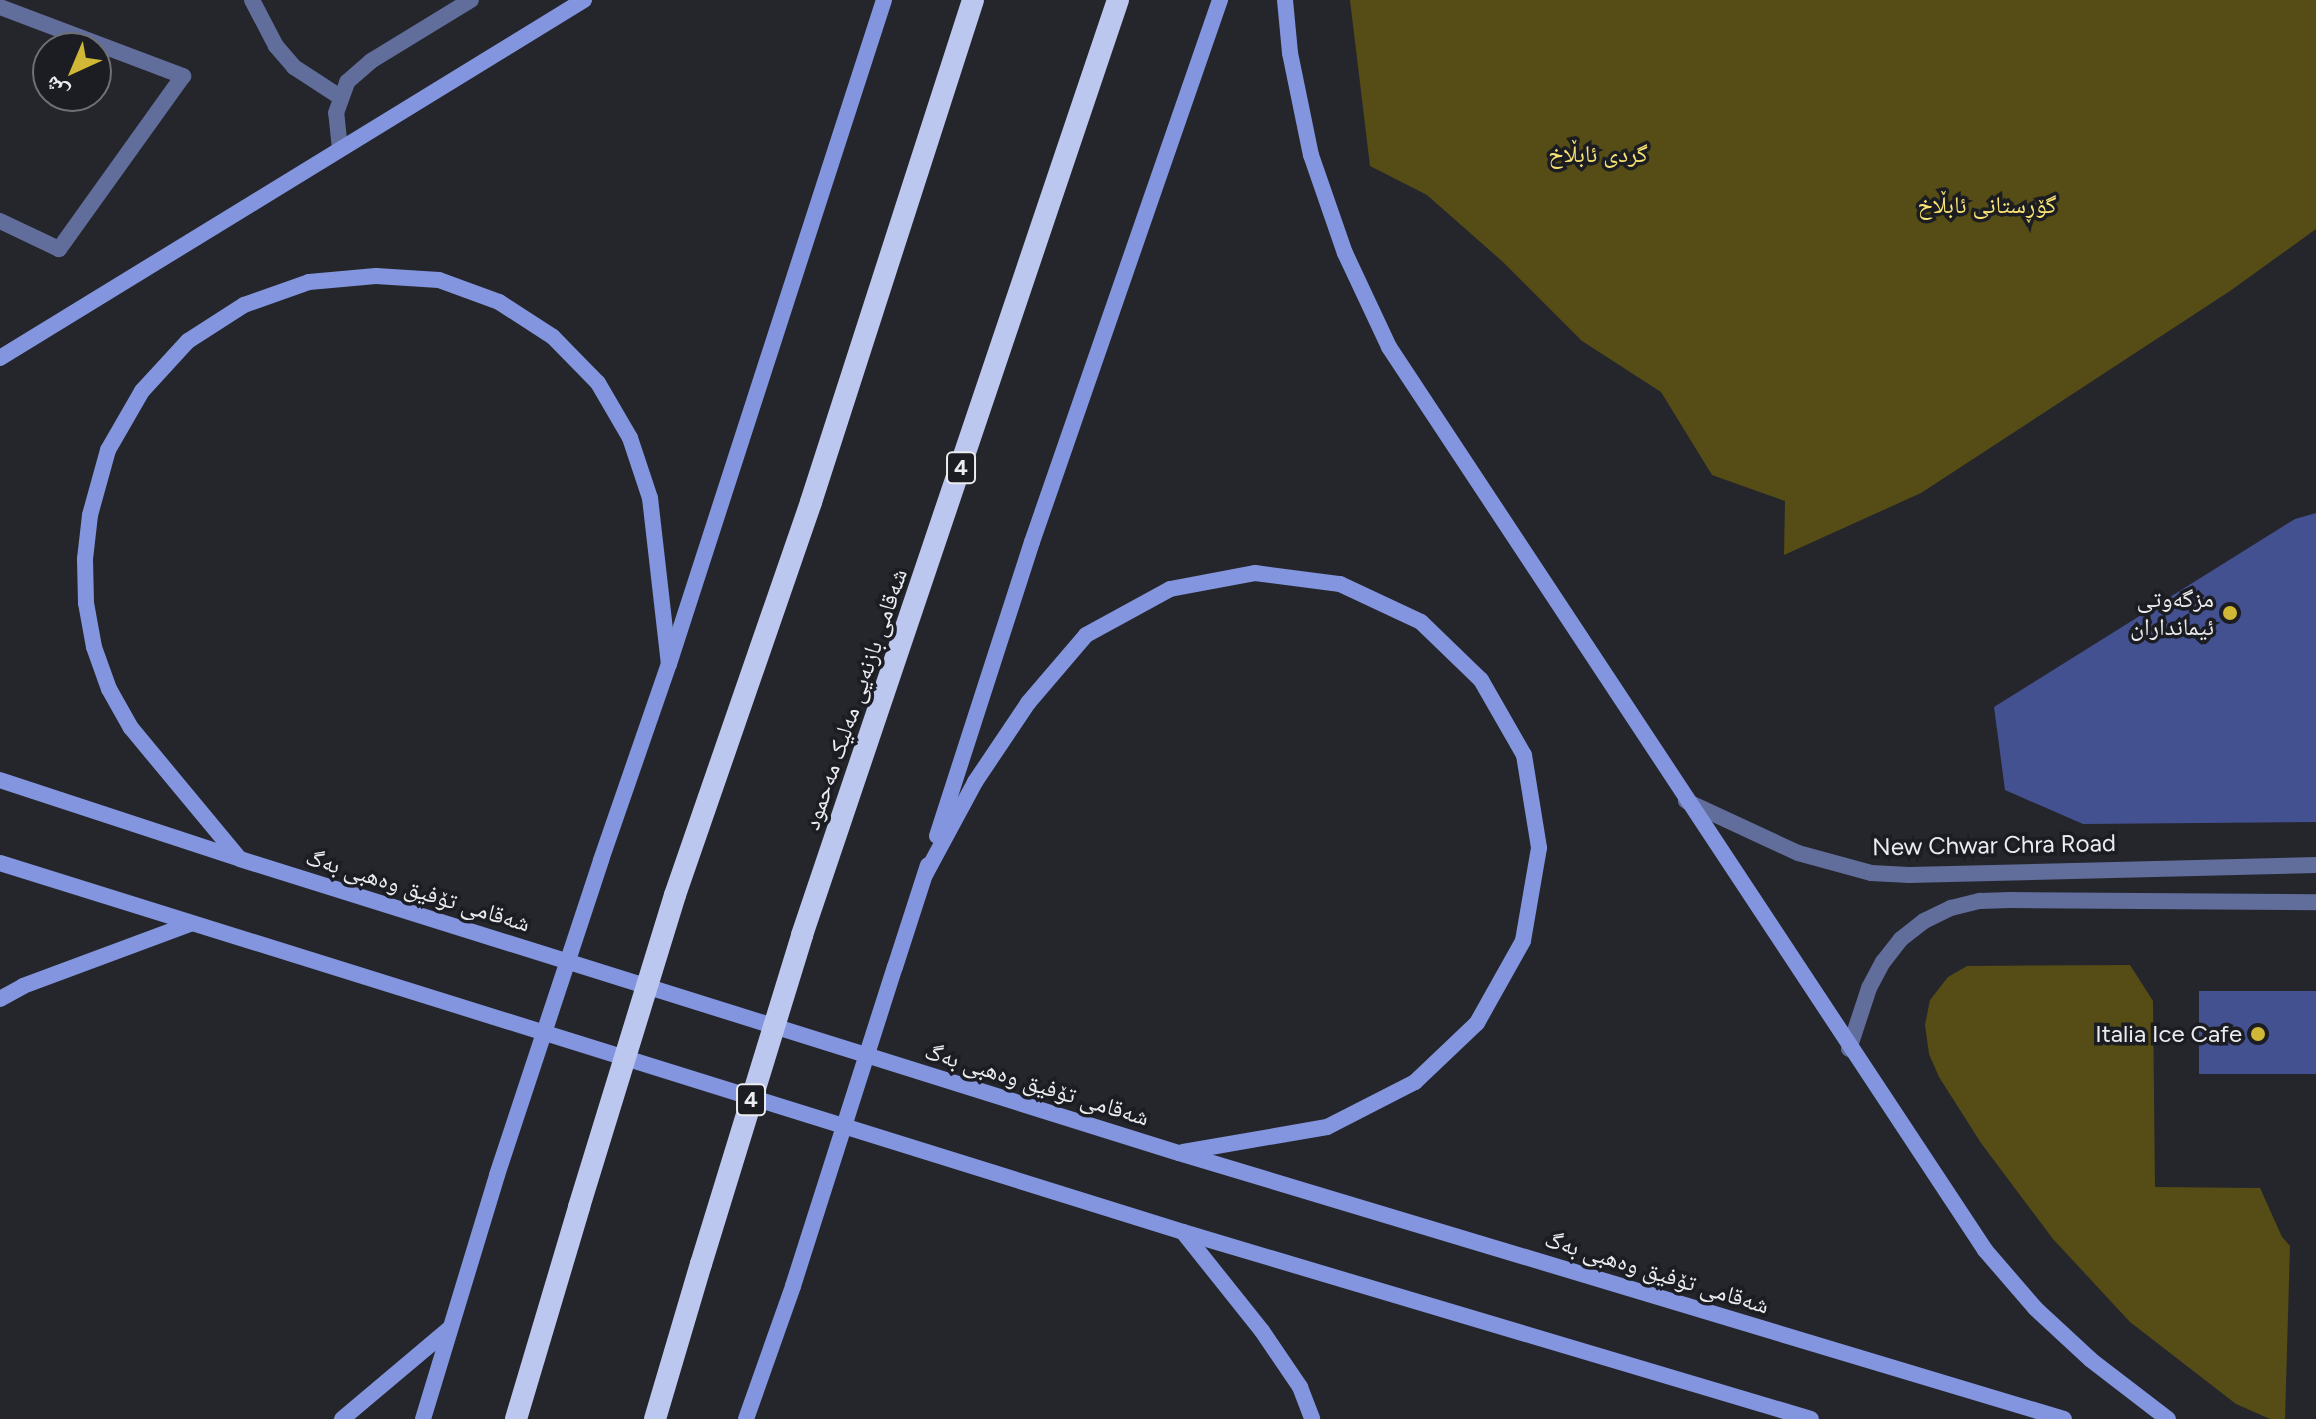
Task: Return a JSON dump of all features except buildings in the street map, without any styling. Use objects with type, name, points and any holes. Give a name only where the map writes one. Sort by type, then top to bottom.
[{"type":"highway","points":[[516,1419],[675,895],[811,502],[973,0]]},
{"type":"highway","name":"شەقامی بازنەیی مەلیک مەحمود","points":[[655,1419],[802,935],[1118,0]]},
{"type":"main road","points":[[0,358],[584,0]]},
{"type":"main road","points":[[423,1419],[497,1175],[669,664],[884,0]]},
{"type":"main road","points":[[746,1419],[793,1286],[1032,542],[1220,0]]},
{"type":"main road","points":[[1285,0],[1290,53],[1311,155],[1345,253],[1389,347],[1849,1049],[1985,1250],[2035,1308],[2091,1360],[2168,1419]]},
{"type":"main road","points":[[240,859],[131,728],[109,689],[94,647],[86,603],[85,559],[90,515],[108,450],[142,391],[188,341],[244,305],[309,282],[376,276],[439,280],[499,302],[553,337],[598,383],[630,438],[650,498],[669,664]]},
{"type":"main road","points":[[925,875],[975,782],[1028,703],[1086,635],[1170,589],[1255,573],[1340,584],[1421,622],[1481,680],[1524,755],[1539,848],[1523,941],[1477,1023],[1415,1082],[1327,1127],[1179,1153]]},
{"type":"main road","name":"شەقامی تۆفیق وەهبی بەگ","points":[[0,780],[240,859],[1179,1153],[2064,1419]]},
{"type":"main road","points":[[0,863],[1183,1232],[1811,1419]]},
{"type":"main road","points":[[0,999],[23,986],[190,924]]},
{"type":"main road","points":[[1183,1232],[1262,1331],[1300,1387],[1312,1419]]},
{"type":"main road","points":[[342,1419],[450,1328]]},
{"type":"street","points":[[252,0],[276,46],[294,67],[340,97]]},
{"type":"street","points":[[340,149],[336,113],[340,97],[357,71],[471,0]]},
{"type":"street","points":[[0,7],[183,76],[59,249],[0,221]]},
{"type":"street","name":"New Chwar Chra Road","points":[[1686,801],[1798,853],[1871,873],[1909,875],[2316,865]]},
{"type":"street","points":[[1849,1049],[1869,988],[1883,962],[1913,930],[1951,908],[1980,901],[2010,900],[2316,902]]},
{"type":"green space","name":"گۆڕستانی ئابڵاخ","points":[[1350,0],[2316,0],[2316,229],[2230,291],[1921,493],[1784,555],[1785,501],[1712,475],[1661,392],[1582,341],[1503,262],[1427,195],[1370,166]]},
{"type":"green space","points":[[2130,965],[2153,1001],[2155,1187],[2260,1188],[2282,1237],[2290,1246],[2285,1419],[2270,1419],[2236,1404],[2130,1322],[2053,1239],[1981,1143],[1939,1077],[1929,1054],[1925,1025],[1930,1000],[1948,977],[1967,966]]},
{"type":"place","name":"مزگەوتی ئیمانداران","points":[[2230,613]]},
{"type":"place","name":"Italia Ice Cafe","points":[[2258,1034]]},
{"type":"park label","name":"گردی ئابڵاخ","points":[[1598,154]]}]
